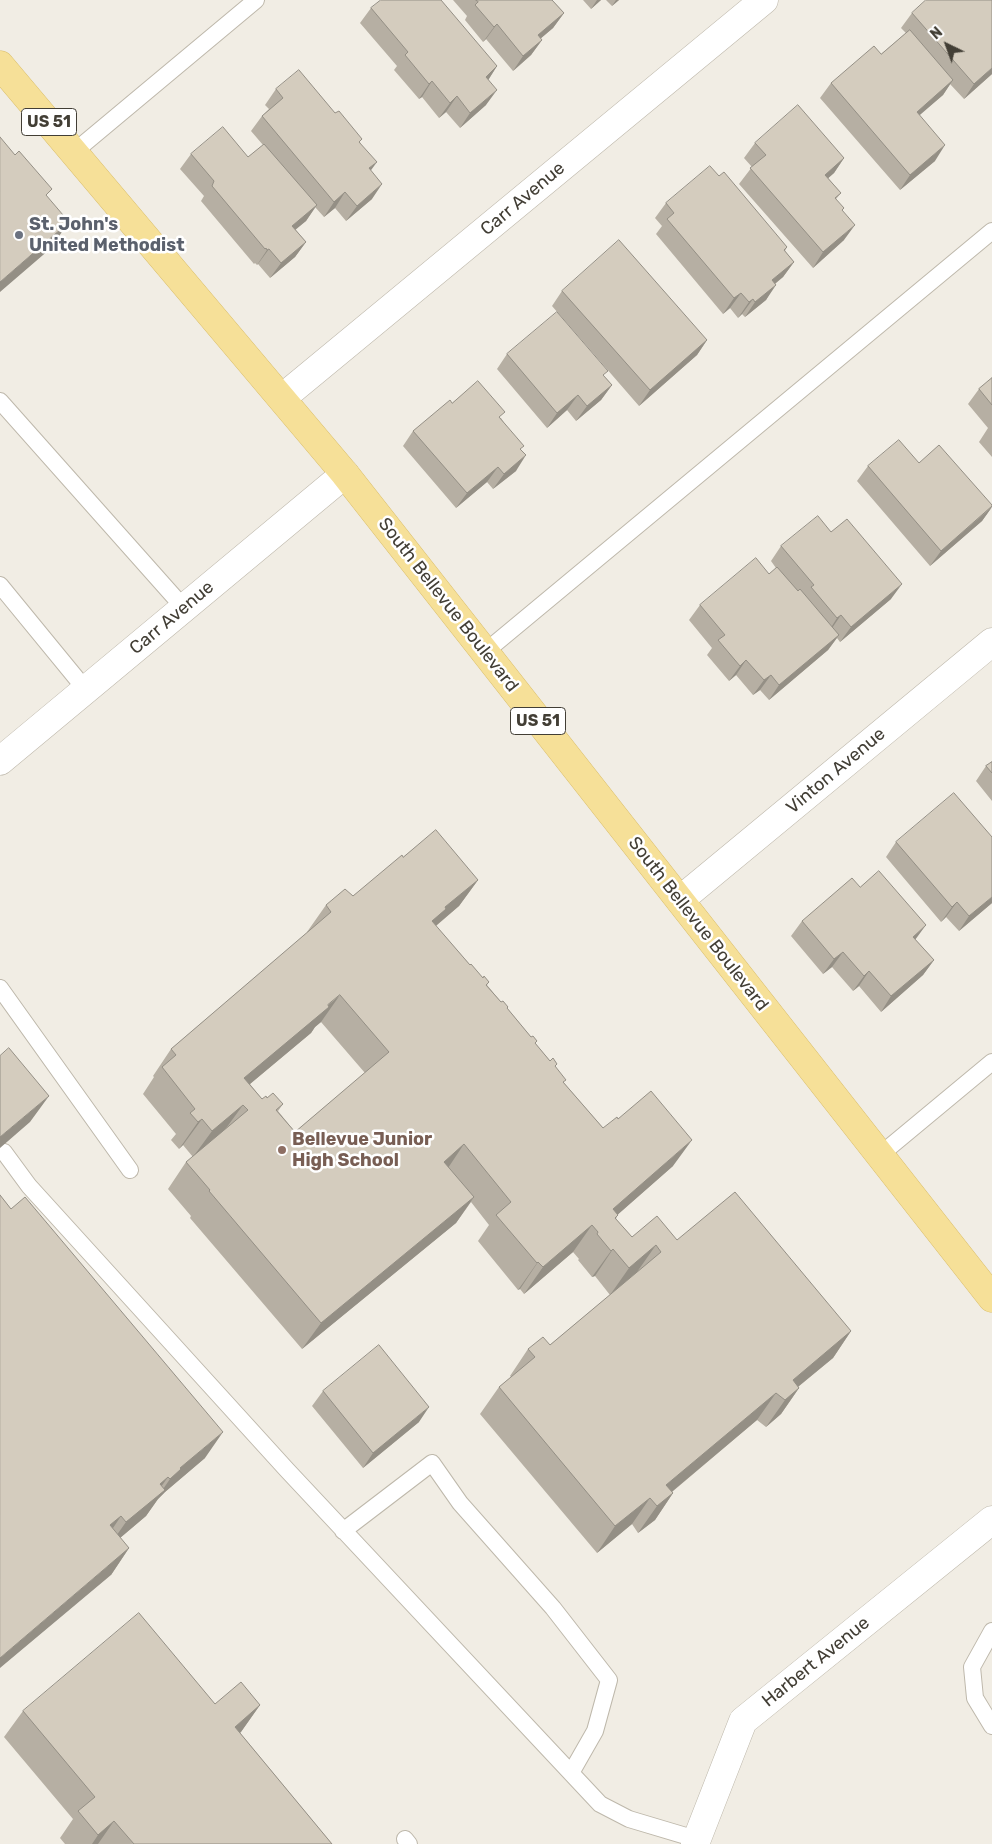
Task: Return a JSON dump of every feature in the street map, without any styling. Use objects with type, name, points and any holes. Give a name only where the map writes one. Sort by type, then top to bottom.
[{"type":"main road","name":"South Bellevue Boulevard","points":[[0,65],[345,474],[992,1298]]},
{"type":"street","name":"Carr Avenue","points":[[282,398],[764,0]]},
{"type":"street","name":"Carr Avenue","points":[[0,762],[345,474]]},
{"type":"street","name":"Vinton Avenue","points":[[680,900],[992,642]]},
{"type":"street","name":"Harbert Avenue","points":[[696,1842],[743,1721],[992,1520]]},
{"type":"lane","points":[[74,152],[256,0]]},
{"type":"lane","points":[[485,652],[992,231]]},
{"type":"lane","points":[[0,401],[184,608]]},
{"type":"lane","points":[[0,585],[86,690]]},
{"type":"lane","points":[[0,988],[130,1170]]},
{"type":"lane","points":[[880,1156],[992,1062]]},
{"type":"lane","points":[[4,1152],[29,1186],[343,1531],[600,1804],[630,1819],[696,1842]]},
{"type":"lane","points":[[343,1531],[432,1463],[460,1503],[553,1608],[609,1680],[595,1731],[571,1773]]},
{"type":"lane","points":[[992,1631],[972,1667],[975,1698],[992,1726]]},
{"type":"building","points":[[381,0],[441,0],[497,66],[486,77],[497,90],[470,113],[457,96],[450,103],[432,81],[429,84],[405,55],[408,52],[371,8]]},
{"type":"building","points":[[476,0],[552,0],[564,13],[538,35],[542,40],[523,56],[497,24],[494,27],[475,5],[478,2]]},
{"type":"building","points":[[926,0],[992,0],[992,68],[974,84],[912,13]]},
{"type":"building","points":[[910,30],[953,80],[917,112],[945,145],[910,175],[831,83],[874,46],[881,54]]},
{"type":"building","points":[[299,70],[335,113],[339,111],[362,139],[359,142],[377,162],[369,168],[382,184],[357,206],[345,192],[334,202],[262,116],[283,98],[276,89]]},
{"type":"building","points":[[798,105],[844,158],[825,175],[841,193],[835,198],[844,208],[842,210],[855,225],[823,252],[750,168],[766,155],[755,143]]},
{"type":"building","points":[[223,127],[248,157],[264,144],[317,205],[292,226],[306,242],[281,263],[269,249],[265,249],[212,186],[214,181],[191,154]]},
{"type":"building","points":[[0,137],[15,155],[19,151],[52,189],[46,195],[69,222],[0,282]]},
{"type":"building","points":[[710,166],[719,176],[724,172],[787,247],[784,250],[794,262],[772,280],[776,285],[755,302],[753,299],[749,302],[741,293],[734,298],[667,219],[674,213],[666,203]]},
{"type":"building","points":[[619,240],[707,340],[650,390],[562,291]]},
{"type":"building","points":[[557,312],[608,371],[603,375],[612,385],[587,406],[578,395],[557,413],[507,354]]},
{"type":"building","points":[[992,378],[992,405],[979,389]]},
{"type":"building","points":[[478,381],[505,412],[499,417],[524,446],[520,449],[526,455],[504,474],[498,467],[467,493],[413,431],[450,400],[452,403]]},
{"type":"building","points":[[899,440],[919,463],[939,445],[992,505],[941,551],[868,466]]},
{"type":"building","points":[[818,516],[831,532],[847,519],[902,584],[851,627],[841,615],[837,618],[811,587],[814,585],[781,546]]},
{"type":"building","points":[[756,558],[769,574],[777,567],[798,591],[800,589],[839,635],[779,685],[771,675],[764,680],[746,660],[740,666],[718,640],[725,635],[700,605]]},
{"type":"building","points":[[992,762],[992,773],[986,766]]},
{"type":"building","points":[[954,793],[992,837],[992,897],[969,916],[957,902],[952,907],[896,842]]},
{"type":"building","points":[[436,830],[478,880],[445,907],[446,909],[432,921],[470,965],[483,978],[484,976],[489,982],[486,985],[501,1002],[503,1001],[531,1037],[533,1036],[537,1041],[535,1043],[550,1061],[553,1058],[557,1064],[555,1066],[566,1080],[563,1082],[603,1128],[617,1117],[618,1119],[651,1091],[692,1140],[613,1209],[618,1215],[615,1218],[632,1237],[657,1216],[677,1240],[735,1192],[851,1331],[793,1380],[799,1388],[785,1400],[776,1393],[666,1485],[673,1493],[657,1506],[650,1498],[615,1526],[499,1387],[535,1357],[528,1349],[543,1337],[550,1345],[661,1252],[656,1245],[629,1268],[613,1249],[611,1251],[592,1225],[543,1267],[537,1263],[496,1215],[511,1202],[464,1144],[444,1162],[474,1197],[321,1323],[186,1162],[248,1110],[243,1105],[212,1131],[202,1119],[198,1122],[190,1113],[195,1109],[162,1067],[176,1055],[171,1049],[331,912],[326,905],[345,889],[353,896],[402,855],[403,857]],"holes":[[[340,995],[389,1052],[295,1132],[276,1110],[283,1104],[273,1093],[267,1098],[266,1096],[262,1099],[244,1078],[329,1007],[328,1005]]]},
{"type":"building","points":[[879,871],[926,925],[913,937],[934,960],[891,996],[869,971],[864,976],[843,952],[834,959],[802,921],[852,878],[860,887]]},
{"type":"building","points":[[9,1048],[49,1096],[0,1137],[0,1056]]},
{"type":"building","points":[[0,1195],[11,1209],[25,1197],[223,1432],[180,1468],[170,1479],[168,1477],[160,1484],[165,1490],[126,1522],[121,1516],[110,1525],[129,1548],[0,1658]]},
{"type":"building","points":[[379,1345],[429,1407],[373,1453],[323,1391]]},
{"type":"building","points":[[139,1613],[215,1704],[241,1682],[260,1705],[235,1727],[332,1844],[134,1844],[114,1821],[98,1835],[78,1811],[95,1797],[23,1711]]},
{"type":"place","name":"St. John's United Methodist","points":[[19,235]]},
{"type":"place","name":"Bellevue Junior High School","points":[[282,1150]]}]
